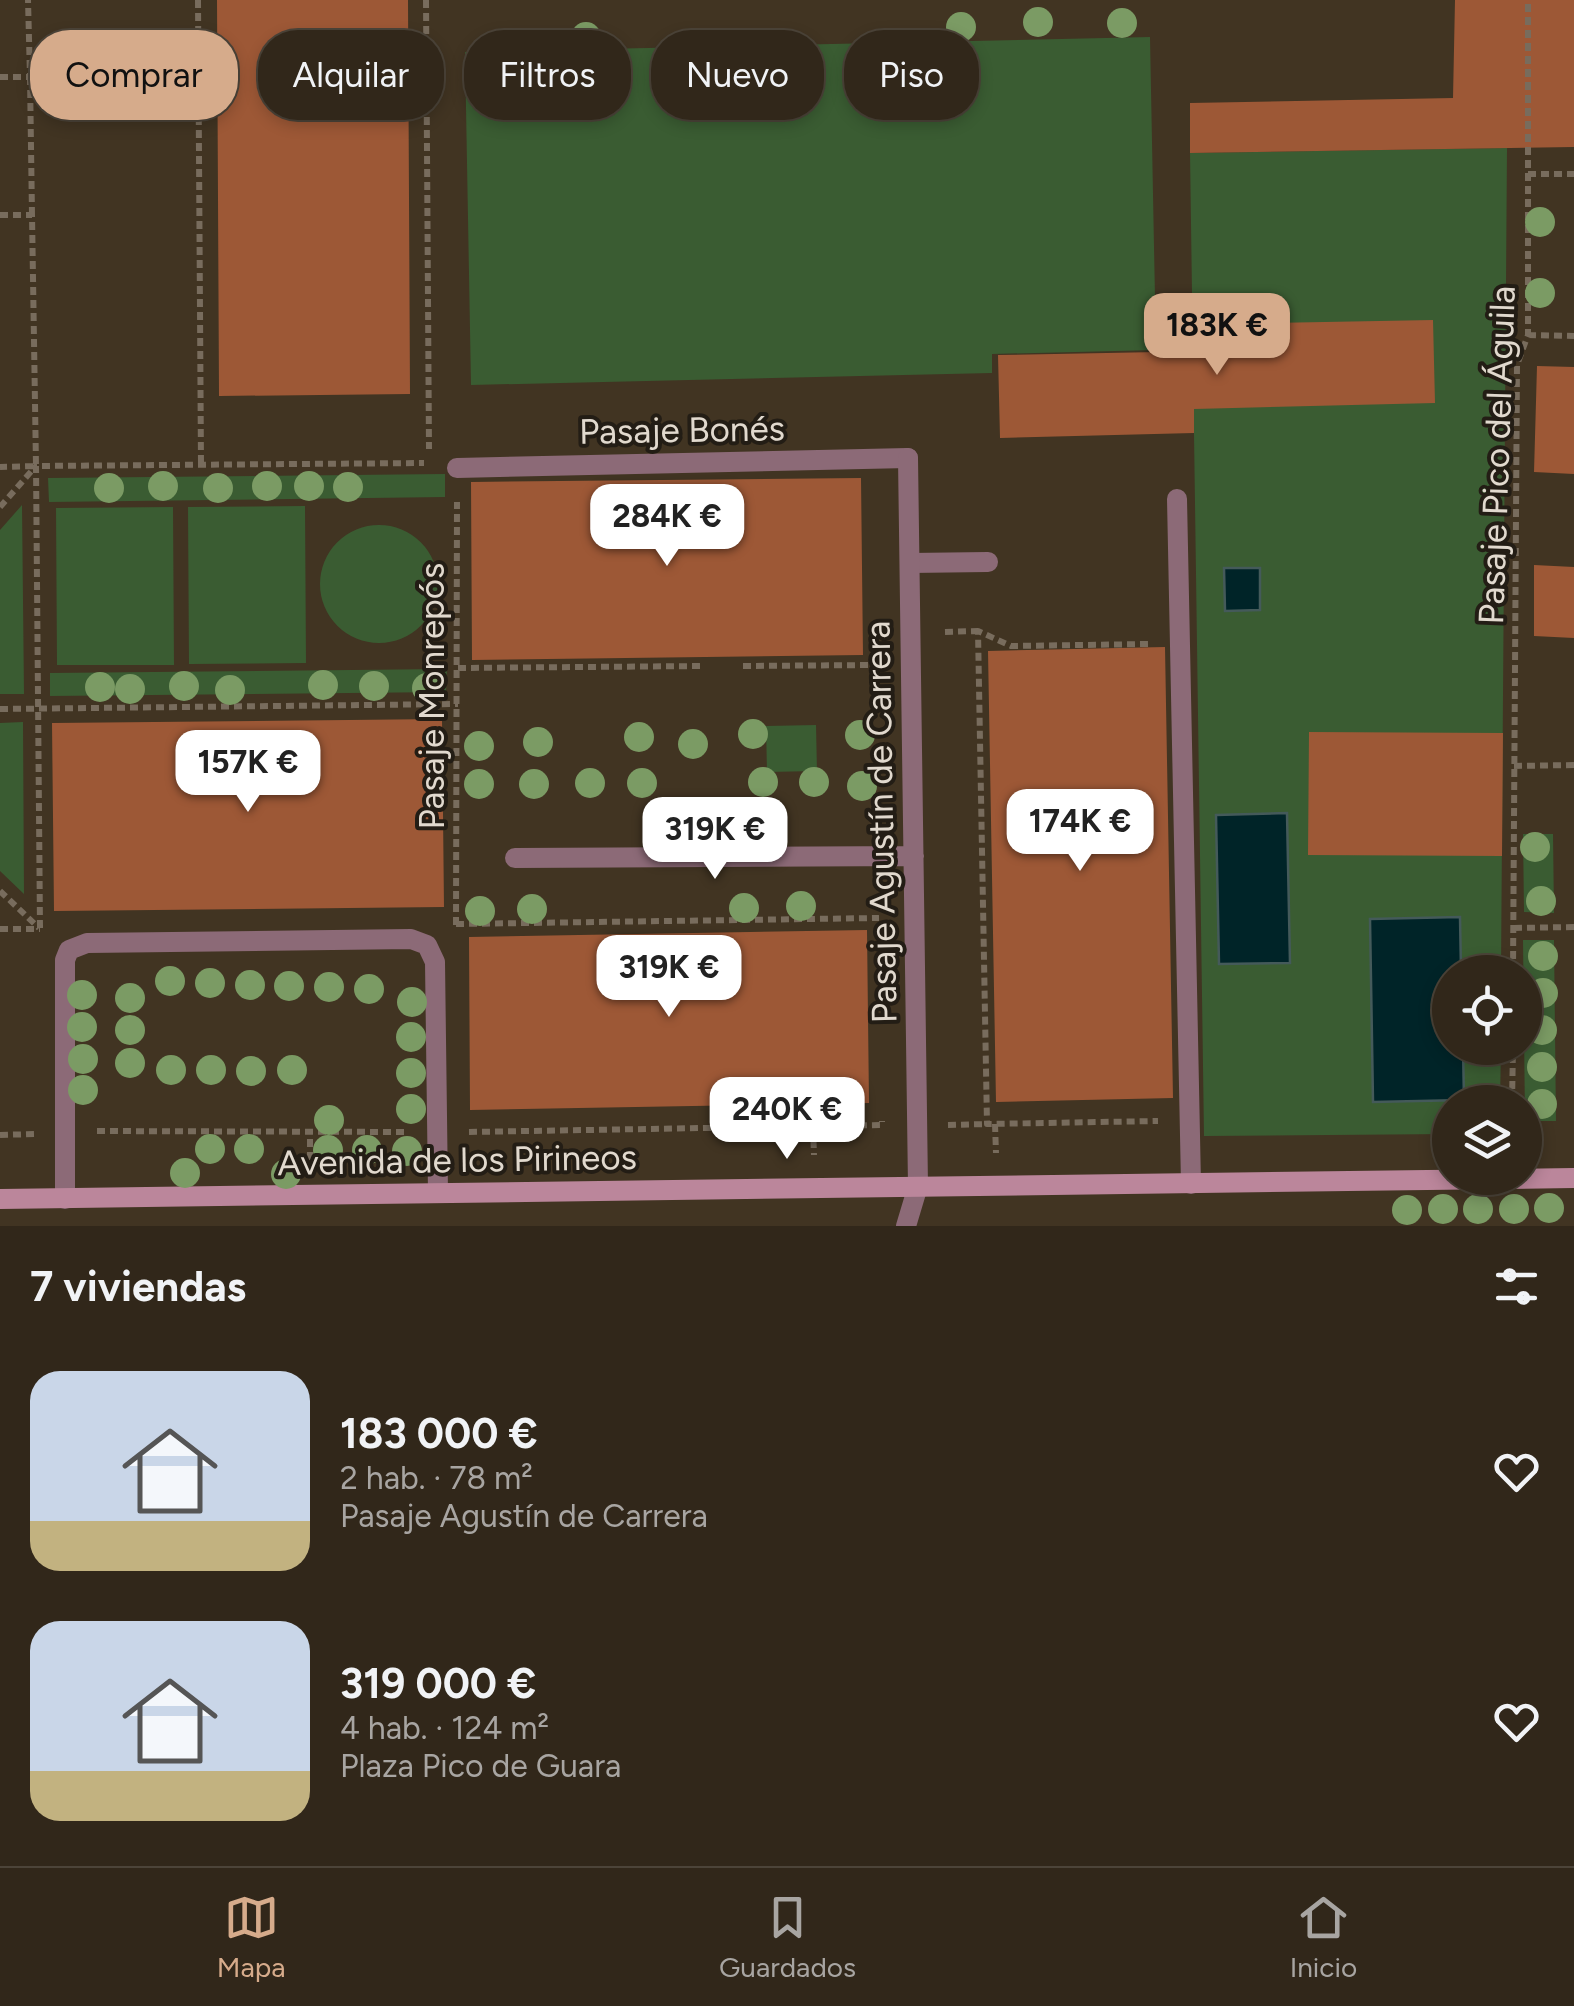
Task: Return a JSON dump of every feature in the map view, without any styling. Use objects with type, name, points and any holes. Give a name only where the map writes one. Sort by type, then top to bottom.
[{"type":"street","name":"Pasaje Bonés","points":[[456,468],[908,458]]},
{"type":"street","name":"Pasaje Agustín de Carrera","points":[[906,1226],[918,1186],[908,458]]},
{"type":"street","points":[[1178,499],[1190,1184]]},
{"type":"street","points":[[910,563],[988,562]]},
{"type":"street","points":[[516,858],[914,856]]},
{"type":"street","points":[[65,1198],[65,960],[78,945],[411,938],[427,944],[435,962],[438,1193]]},
{"type":"street","name":"Avenida de los Pirineos","points":[[0,1200],[1574,1178]]},
{"type":"path","points":[[0,77],[30,77],[28,0]]},
{"type":"path","points":[[198,0],[201,465]]},
{"type":"path","points":[[0,467],[430,462],[426,0]]},
{"type":"path","name":"Pasaje Pico del Águila","points":[[1513,955],[1517,365],[1528,336],[1528,0]]},
{"type":"path","points":[[0,891],[40,928],[31,120]]},
{"type":"path","points":[[1528,174],[1574,174]]},
{"type":"path","points":[[0,215],[32,215]]},
{"type":"path","points":[[1528,336],[1574,336]]},
{"type":"path","points":[[0,508],[36,466]]},
{"type":"path","name":"Pasaje Monrepós","points":[[456,468],[456,943]]},
{"type":"path","points":[[1180,643],[1012,646],[978,630],[987,1124],[1190,1121]]},
{"type":"path","points":[[743,666],[873,665],[873,649]]},
{"type":"path","points":[[458,668],[704,666]]},
{"type":"path","points":[[0,708],[458,704]]},
{"type":"path","points":[[1514,766],[1574,766]]},
{"type":"path","points":[[456,924],[880,918],[880,936]]},
{"type":"path","points":[[1514,928],[1574,927]]},
{"type":"path","points":[[65,1131],[437,1132],[882,1126],[882,1106]]},
{"type":"green space","points":[[1150,37],[1156,350],[992,354],[992,373],[471,385],[466,120],[631,120],[631,48],[651,48],[651,120],[824,120],[824,44],[844,44],[844,120],[979,120],[979,41]]},
{"type":"green space","points":[[1507,148],[1501,955],[1432,955],[1432,1065],[1501,1065],[1500,1085],[1432,1085],[1432,1134],[1204,1136],[1190,153]]},
{"type":"green space","points":[[445,474],[445,497],[49,502],[48,478]]},
{"type":"green space","points":[[22,505],[24,694],[0,694],[0,530]]},
{"type":"green space","points":[[305,506],[306,663],[189,664],[188,507]]},
{"type":"green space","points":[[173,507],[174,665],[57,665],[56,508]]},
{"type":"green space","points":[[379,525],[412,535],[428,551],[438,584],[428,617],[412,633],[379,643],[346,633],[330,617],[320,584],[330,551],[346,535]]},
{"type":"green space","points":[[447,669],[446,692],[50,696],[50,673]]},
{"type":"green space","points":[[23,722],[24,894],[0,871],[0,723]]},
{"type":"green space","points":[[816,725],[817,771],[767,772],[766,726]]},
{"type":"green space","points":[[1523,834],[1553,834],[1554,913],[1524,912]]},
{"type":"green space","points":[[1523,940],[1554,940],[1556,1121],[1542,1121],[1542,1085],[1525,1085],[1524,1065],[1542,1065],[1542,955],[1523,955]]},
{"type":"water","points":[[1224,568],[1260,568],[1260,610],[1225,611]]},
{"type":"water","points":[[1287,813],[1290,963],[1219,964],[1216,815]]},
{"type":"water","points":[[1460,917],[1461,955],[1432,955],[1432,1065],[1463,1065],[1464,1085],[1432,1085],[1432,1101],[1373,1102],[1370,919]]},
{"type":"building","points":[[217,0],[408,0],[408,30],[258,30],[258,120],[409,120],[410,394],[219,396],[218,120],[238,120],[238,30],[217,30]]},
{"type":"building","points":[[1455,0],[1574,0],[1574,147],[1190,153],[1190,103],[1453,98]]},
{"type":"building","points":[[1433,320],[1435,403],[1194,409],[1194,433],[1000,438],[998,355],[1158,352],[1158,344],[1220,343],[1220,324]]},
{"type":"building","points":[[1537,366],[1574,367],[1574,474],[1534,472]]},
{"type":"building","points":[[861,478],[863,655],[472,660],[471,482]]},
{"type":"building","points":[[1534,565],[1574,567],[1574,638],[1534,636]]},
{"type":"building","points":[[1165,647],[1173,1098],[996,1102],[988,651]]},
{"type":"building","points":[[442,719],[444,907],[54,911],[52,723]]},
{"type":"building","points":[[1309,732],[1503,733],[1502,856],[1308,855]]},
{"type":"building","points":[[867,930],[869,1103],[470,1110],[469,937]]}]
